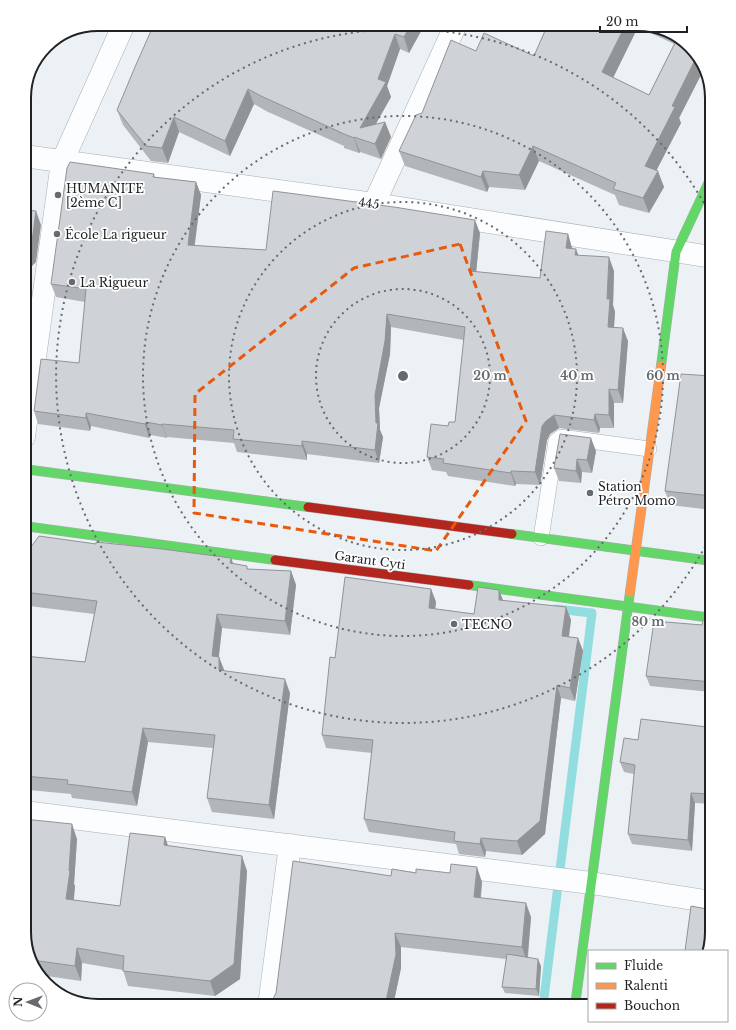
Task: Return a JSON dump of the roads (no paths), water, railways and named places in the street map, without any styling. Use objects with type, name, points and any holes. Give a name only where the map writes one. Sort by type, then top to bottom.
[{"type":"main road","points":[[576,999],[676,252],[705,190]]},
{"type":"main road","points":[[31,471],[705,560]]},
{"type":"main road","name":"Garant Cyti","points":[[31,527],[705,617]]},
{"type":"street","points":[[31,386],[62,162],[121,31]]},
{"type":"street","points":[[374,204],[453,31]]},
{"type":"street","name":"445","points":[[31,157],[374,204],[705,256]]},
{"type":"street","points":[[31,813],[591,883],[705,901]]},
{"type":"street","points":[[270,999],[290,845]]},
{"type":"lane","points":[[541,538],[556,441],[562,437],[649,449]]},
{"type":"waterway","points":[[544,999],[592,613],[556,609]]},
{"type":"place","name":"HUMANITE [2ème C]","points":[[58,195]]},
{"type":"place","name":"École La rigueur","points":[[57,234]]},
{"type":"place","name":"La Rigueur","points":[[72,282]]},
{"type":"place","name":"Station Pétro Momo","points":[[590,493]]},
{"type":"place","name":"TECNO","points":[[454,624]]}]
